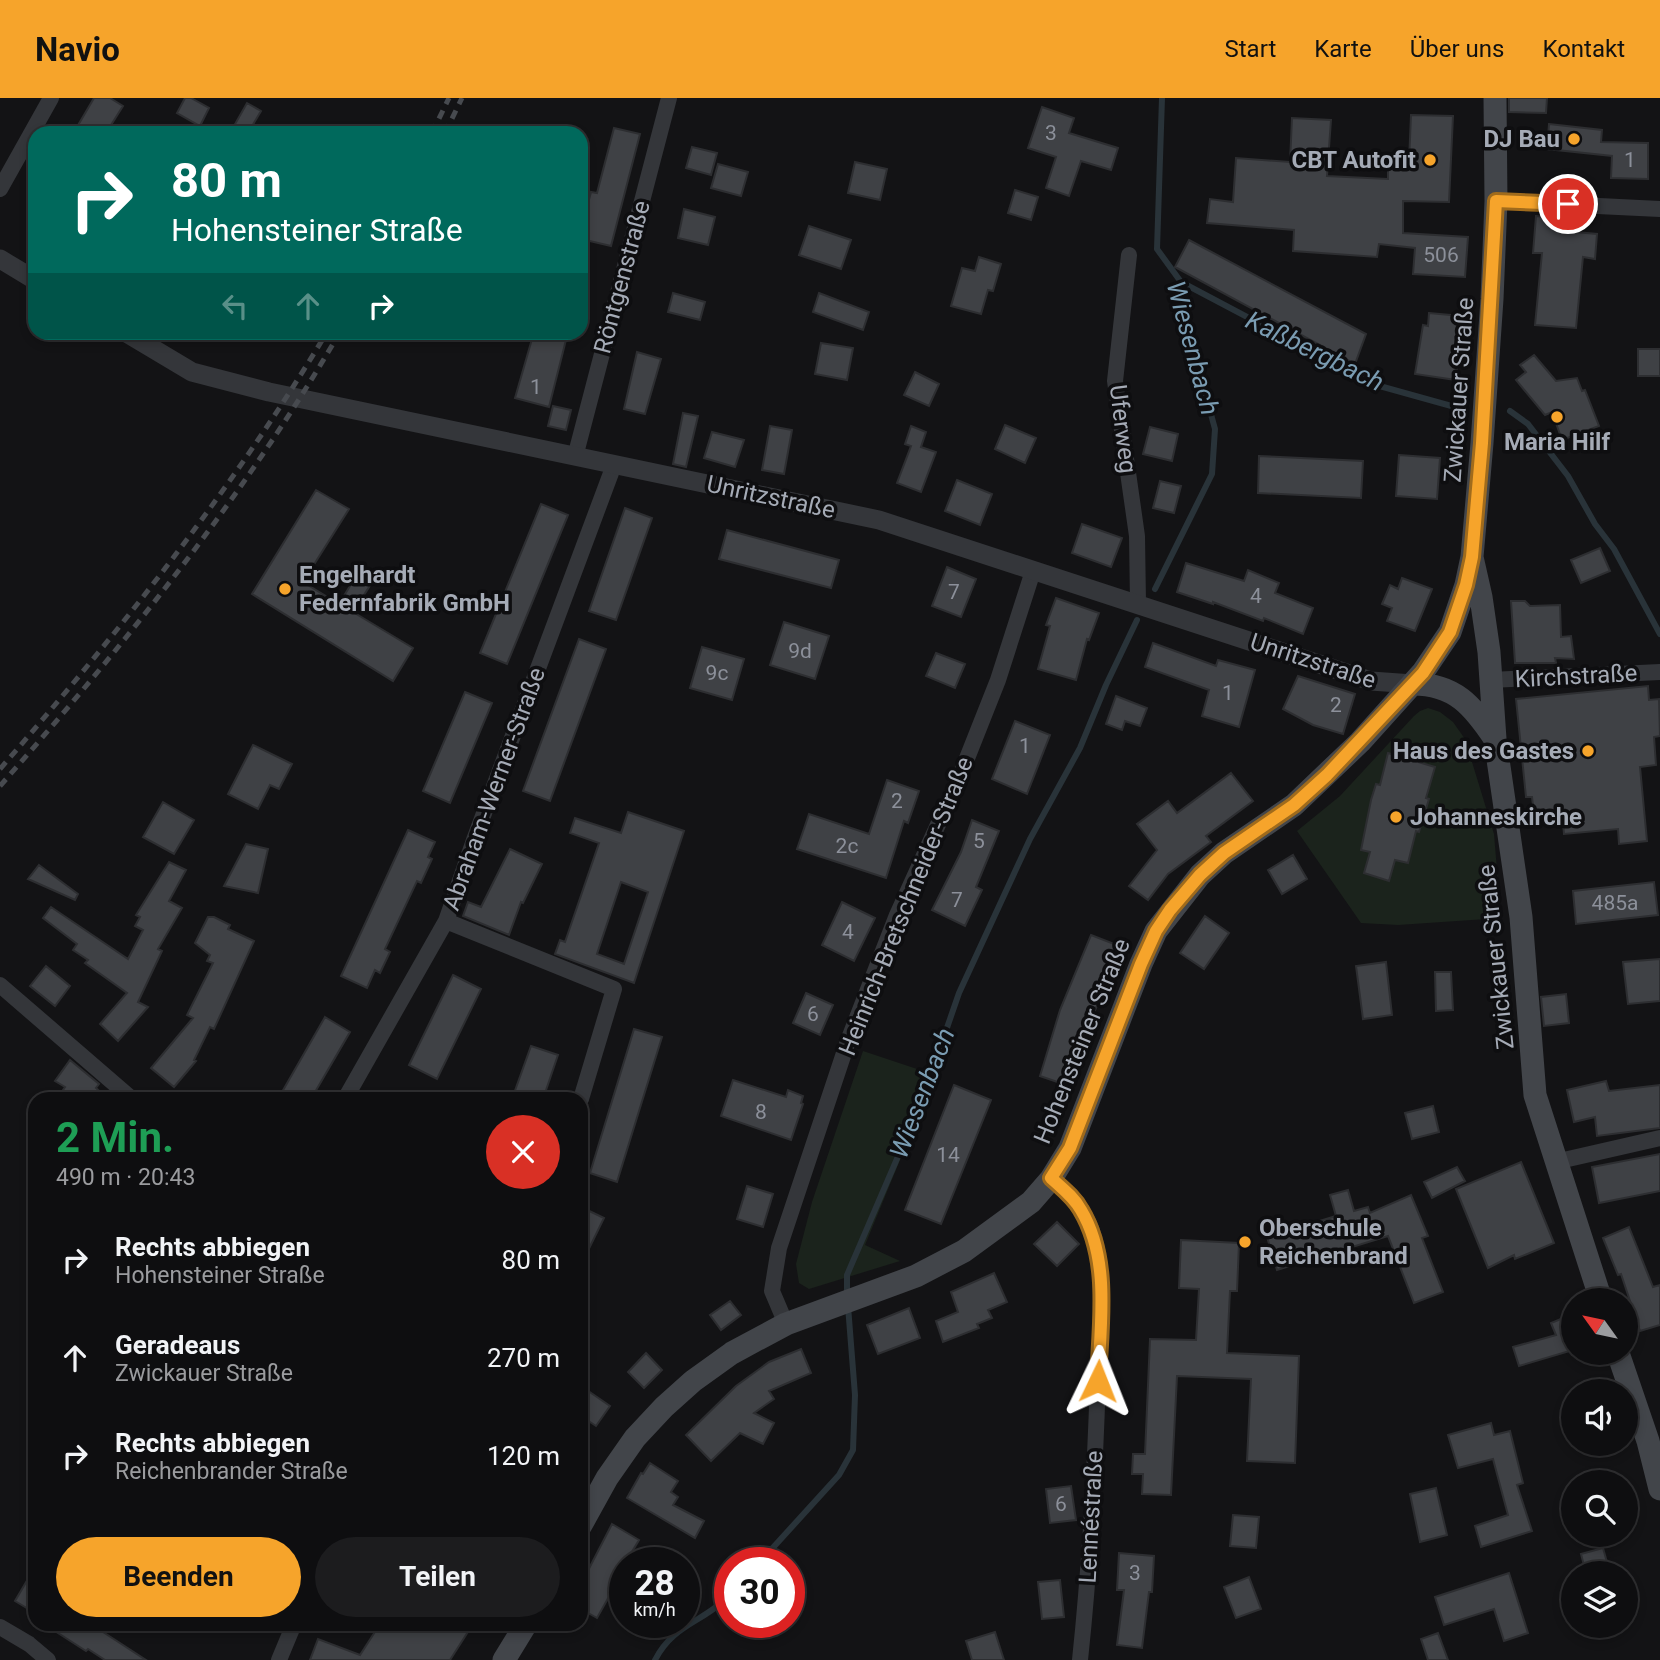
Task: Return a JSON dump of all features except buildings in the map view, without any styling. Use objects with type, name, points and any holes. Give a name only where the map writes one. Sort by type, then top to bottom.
[{"type":"main road","name":"Zwickauer Straße","points":[[1495,98],[1496,201],[1482,443],[1472,557],[1482,597],[1495,738],[1521,916],[1535,1095],[1597,1288]]},
{"type":"main road","name":"Hohensteiner Straße","points":[[588,1513],[635,1438],[693,1381],[732,1353],[786,1324],[916,1276],[964,1251],[1031,1202],[1051,1178],[1070,1148],[1141,964],[1156,931],[1170,910],[1200,875],[1224,853],[1294,805],[1327,775],[1413,684],[1435,657],[1450,632],[1466,585],[1472,557]]},
{"type":"main road","points":[[1413,684],[1433,685],[1460,697],[1495,738]]},
{"type":"main road","points":[[1622,1365],[1648,1441],[1660,1489]]},
{"type":"main road","points":[[504,1660],[522,1631]]},
{"type":"street","points":[[35,126],[51,98]]},
{"type":"street","name":"Röntgenstraße","points":[[575,457],[669,98]]},
{"type":"street","points":[[0,189],[28,139]]},
{"type":"street","points":[[1496,201],[1660,209]]},
{"type":"street","name":"Uferweg","points":[[1129,255],[1115,381],[1137,536],[1138,603]]},
{"type":"street","points":[[0,259],[28,276]]},
{"type":"street","name":"Unritzstraße","points":[[138,340],[192,372],[320,404],[879,520],[1371,681],[1413,684]]},
{"type":"street","name":"Abraham-Werner-Straße","points":[[349,1092],[446,921],[478,828],[614,465]]},
{"type":"street","name":"Heinrich-Bretschneider-Straße","points":[[786,1324],[772,1291],[783,1236],[848,1041],[897,915],[960,776],[998,681],[1033,570]]},
{"type":"street","name":"Kirchstraße","points":[[1491,680],[1660,673]]},
{"type":"street","points":[[446,921],[614,989],[583,1092]]},
{"type":"street","points":[[0,985],[124,1092]]},
{"type":"street","points":[[1555,1162],[1660,1138]]},
{"type":"street","name":"Lennéstraße","points":[[1051,1178],[1080,1208],[1091,1228],[1099,1268],[1101,1300],[1093,1517],[1080,1660]]},
{"type":"street","points":[[0,1628],[29,1644],[48,1660]]},
{"type":"street","points":[[279,1660],[291,1631]]},
{"type":"shaded area","points":[[1428,708],[1440,712],[1453,722],[1465,739],[1494,834],[1501,918],[1398,925],[1361,923],[1297,831],[1340,796],[1414,716]]},
{"type":"shaded area","points":[[863,1051],[935,1075],[865,1245],[900,1261],[809,1289],[799,1283],[796,1264],[812,1202]]},
{"type":"waterway","name":"Wiesenbach","points":[[1155,589],[1212,474],[1215,429],[1197,363],[1181,282],[1157,249],[1162,98]]},
{"type":"waterway","name":"Kaßbergbach","points":[[1181,282],[1376,385],[1455,407]]},
{"type":"waterway","name":"Kaßbergbach","points":[[1510,411],[1528,424],[1568,476],[1595,524],[1614,549],[1660,634]]},
{"type":"waterway","name":"Wiesenbach","points":[[847,1295],[847,1275],[921,1103],[959,993],[1030,839],[1080,748],[1137,620]]},
{"type":"waterway","name":"Wiesenbach","points":[[774,1547],[839,1475],[853,1450],[855,1395],[848,1306]]},
{"type":"waterway","name":"Wiesenbach","points":[[655,1660],[671,1638],[714,1608]]},
{"type":"railway","points":[[435,126],[449,98]]},
{"type":"railway","points":[[448,126],[462,98]]},
{"type":"railway","points":[[0,769],[88,665],[173,558],[253,447],[322,340]]},
{"type":"railway","points":[[0,786],[181,568],[264,453],[335,340]]},
{"type":"place","name":"DJ Bau","points":[[1574,139]]},
{"type":"place","name":"CBT Autofit","points":[[1430,160]]},
{"type":"place","name":"Maria Hilf","points":[[1557,417]]},
{"type":"place","name":"Engelhardt Federnfabrik GmbH","points":[[285,589]]},
{"type":"place","name":"Haus des Gastes","points":[[1588,751]]},
{"type":"place","name":"Johanneskirche","points":[[1396,817]]},
{"type":"place","name":"Oberschule Reichenbrand","points":[[1245,1242]]},
{"type":"route","points":[[1098,1381],[1101,1300],[1098,1257],[1091,1228],[1080,1208],[1051,1178],[1070,1148],[1141,964],[1156,931],[1170,910],[1200,875],[1224,853],[1277,818],[1327,775],[1423,673],[1446,641],[1466,585],[1472,557],[1492,299],[1496,201],[1568,204]]}]
